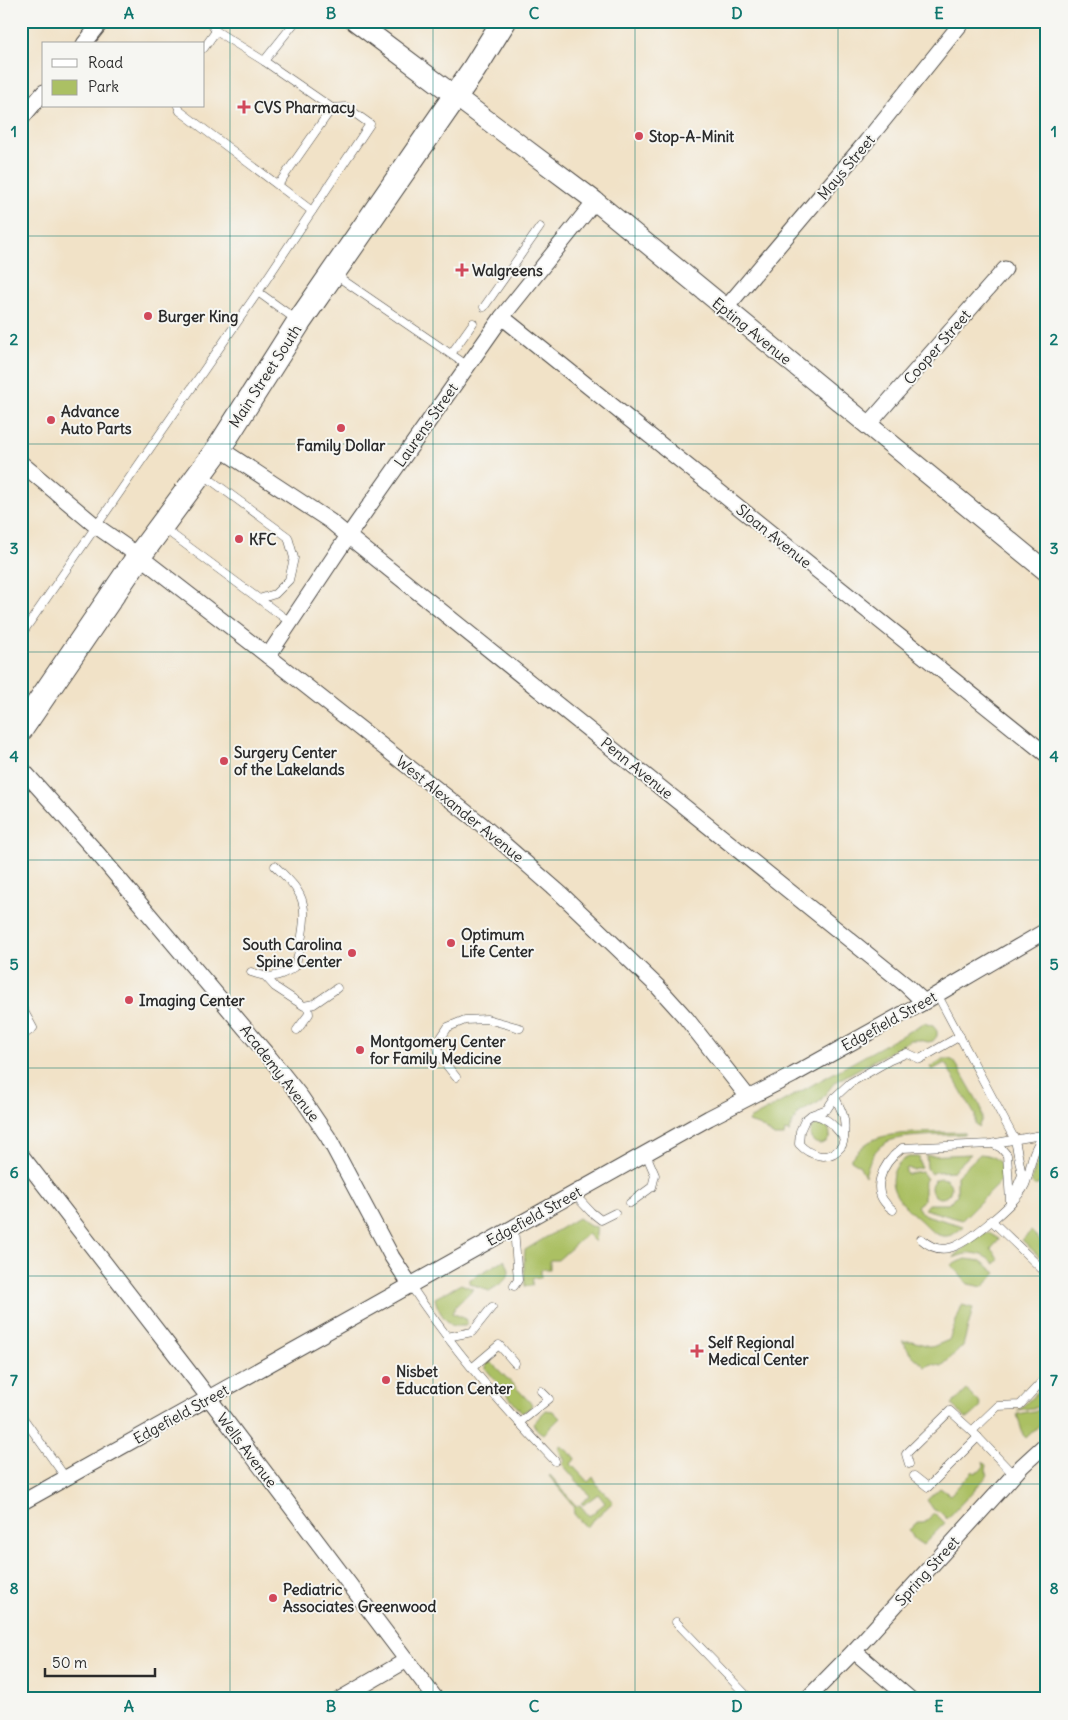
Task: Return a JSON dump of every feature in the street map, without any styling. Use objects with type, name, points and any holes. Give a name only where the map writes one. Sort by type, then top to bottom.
[{"type":"main road","name":"Main Street South","points":[[21,729],[139,556],[219,448],[299,322],[454,96],[474,70],[504,21]]},
{"type":"street","points":[[86,42],[102,21]]},
{"type":"street","name":"Epting Avenue","points":[[355,21],[595,201],[1047,572]]},
{"type":"street","name":"Mays Street","points":[[725,309],[866,142],[963,21]]},
{"type":"street","points":[[21,119],[42,94]]},
{"type":"street","name":"Laurens Street","points":[[268,656],[348,536],[502,317],[595,201]]},
{"type":"street","name":"Cooper Street","points":[[868,425],[1005,269]]},
{"type":"street","name":"Sloan Avenue","points":[[502,317],[1047,754]]},
{"type":"street","name":"Penn Avenue","points":[[219,448],[348,536],[907,986],[924,1002]]},
{"type":"street","name":"West Alexander Avenue","points":[[21,463],[96,526],[139,556],[481,824],[562,895],[664,994],[692,1025],[748,1097]]},
{"type":"street","name":"Academy Avenue","points":[[21,768],[99,855],[270,1058],[300,1097],[328,1137],[392,1257],[410,1286]]},
{"type":"street","name":"Edgefield Street","points":[[21,1503],[748,1097],[792,1075],[924,1002],[1047,930]]},
{"type":"street","name":"Wells Avenue","points":[[21,1155],[436,1699]]},
{"type":"street","name":"Spring Street","points":[[808,1699],[1014,1475],[1047,1443]]},
{"type":"street","points":[[854,1651],[910,1699]]},
{"type":"street","points":[[340,1699],[407,1660]]},
{"type":"lane","points":[[21,635],[258,292],[370,124],[346,107],[332,108],[264,61],[216,31],[210,21]]},
{"type":"lane","points":[[264,61],[296,21]]},
{"type":"lane","points":[[205,47],[216,31]]},
{"type":"lane","points":[[179,108],[180,111],[312,211]]},
{"type":"lane","points":[[278,184],[332,108]]},
{"type":"lane","points":[[484,307],[540,228]]},
{"type":"lane","points":[[333,273],[468,366]]},
{"type":"lane","points":[[258,292],[299,322]]},
{"type":"lane","points":[[451,354],[473,323]]},
{"type":"lane","points":[[201,472],[288,537],[294,558],[289,580],[275,594],[259,599]]},
{"type":"lane","points":[[161,526],[290,622]]},
{"type":"lane","points":[[251,972],[266,977],[281,976],[295,967],[299,952],[304,904],[292,882],[276,866]]},
{"type":"lane","points":[[266,977],[275,987],[304,1006],[314,1004],[336,988]]},
{"type":"lane","points":[[937,994],[1015,1140],[1022,1175],[1017,1193]]},
{"type":"lane","points":[[21,1006],[33,1028],[21,1037]]},
{"type":"lane","points":[[297,1030],[309,1014],[308,1006]]},
{"type":"lane","points":[[456,1077],[440,1057],[437,1044],[448,1027],[465,1020],[487,1020],[520,1028]]},
{"type":"lane","points":[[835,1097],[844,1118],[844,1138],[841,1147],[828,1156],[819,1157],[802,1148],[799,1144],[800,1131],[805,1120],[811,1115],[827,1109],[835,1097],[850,1083],[890,1060],[907,1053],[920,1059],[960,1036]]},
{"type":"lane","points":[[811,1115],[825,1118],[844,1138]]},
{"type":"lane","points":[[893,1210],[884,1204],[879,1188],[882,1171],[892,1156],[902,1148],[993,1144],[1045,1135]]},
{"type":"lane","points":[[921,1239],[938,1249],[950,1248],[964,1242],[991,1220],[1010,1203],[1024,1186],[1036,1147],[1045,1135]]},
{"type":"lane","points":[[993,1144],[1001,1148],[1007,1155],[1010,1203]]},
{"type":"lane","points":[[630,1203],[652,1188],[655,1175],[646,1154]]},
{"type":"lane","points":[[574,1194],[590,1212],[601,1220],[615,1213]]},
{"type":"lane","points":[[991,1220],[1047,1274]]},
{"type":"lane","points":[[514,1228],[518,1280],[514,1286]]},
{"type":"lane","points":[[410,1286],[447,1337],[519,1423],[555,1461]]},
{"type":"lane","points":[[447,1337],[472,1332],[492,1307]]},
{"type":"lane","points":[[473,1367],[499,1345],[515,1363]]},
{"type":"lane","points":[[972,1431],[998,1406],[1020,1405],[1047,1376]]},
{"type":"lane","points":[[519,1423],[548,1399],[541,1391]]},
{"type":"lane","points":[[909,1464],[906,1454],[950,1411],[1014,1475]]},
{"type":"lane","points":[[21,1415],[66,1478]]},
{"type":"lane","points":[[914,1476],[928,1487],[978,1437]]},
{"type":"lane","points":[[676,1622],[750,1699]]},
{"type":"green space","points":[[924,1023],[933,1026],[937,1031],[937,1036],[933,1041],[911,1040],[835,1082],[819,1102],[799,1113],[792,1123],[790,1132],[785,1131],[784,1136],[774,1136],[759,1125],[748,1122],[749,1120]]},
{"type":"green space","points":[[943,1059],[954,1061],[981,1107],[982,1119],[978,1127],[975,1124],[975,1115],[945,1063],[932,1070],[930,1067]]},
{"type":"green space","points":[[816,1124],[824,1124],[830,1130],[830,1138],[824,1144],[816,1144],[810,1138],[810,1130]]},
{"type":"green space","points":[[962,1132],[965,1134],[891,1140],[878,1148],[873,1155],[865,1176],[859,1165],[851,1160],[865,1145],[884,1136]]},
{"type":"green space","points":[[1047,1146],[1047,1179],[1034,1186],[1031,1181],[1039,1155]]},
{"type":"green space","points":[[971,1154],[953,1171],[934,1172],[931,1174],[927,1168],[926,1156]]},
{"type":"green space","points":[[980,1154],[997,1160],[1002,1167],[1005,1177],[962,1220],[924,1209],[928,1204],[948,1204],[957,1195],[957,1176]]},
{"type":"green space","points":[[909,1157],[919,1157],[921,1168],[913,1170],[908,1168],[906,1173],[922,1172],[927,1179],[924,1181],[924,1200],[917,1206],[922,1214],[963,1226],[954,1234],[943,1236],[928,1228],[904,1205],[895,1192],[892,1185],[892,1177],[895,1169],[903,1160]]},
{"type":"green space","points":[[937,1178],[945,1178],[951,1184],[951,1192],[945,1198],[937,1198],[931,1192],[931,1184]]},
{"type":"green space","points":[[578,1218],[590,1226],[597,1227],[595,1242],[587,1234],[558,1260],[550,1260],[550,1269],[541,1269],[541,1278],[533,1277],[532,1286],[525,1286],[525,1250]]},
{"type":"green space","points":[[1031,1231],[1047,1247],[1047,1264],[1022,1240]]},
{"type":"green space","points":[[980,1233],[989,1233],[999,1239],[991,1249],[999,1259],[995,1264],[975,1253],[953,1258]]},
{"type":"green space","points":[[966,1259],[981,1261],[996,1273],[983,1287],[968,1284],[951,1265]]},
{"type":"green space","points":[[504,1260],[508,1266],[508,1275],[499,1285],[489,1291],[469,1283],[469,1280]]},
{"type":"green space","points":[[461,1284],[473,1289],[456,1306],[452,1313],[466,1319],[467,1324],[465,1326],[453,1326],[441,1314],[435,1298]]},
{"type":"green space","points":[[962,1305],[973,1308],[963,1346],[942,1366],[932,1364],[925,1367],[912,1355],[902,1341],[912,1341],[932,1347],[949,1340]]},
{"type":"green space","points":[[486,1363],[492,1363],[532,1404],[530,1408],[522,1413],[486,1369]]},
{"type":"green space","points":[[1047,1383],[1047,1414],[1040,1407],[1017,1410],[1021,1408]]},
{"type":"green space","points":[[967,1390],[979,1402],[981,1407],[969,1418],[965,1418],[952,1404]]},
{"type":"green space","points":[[546,1410],[553,1411],[560,1418],[544,1434],[538,1431],[533,1424]]},
{"type":"green space","points":[[1038,1410],[1046,1419],[1026,1438],[1023,1435],[1017,1414]]},
{"type":"green space","points":[[560,1445],[576,1458],[571,1464],[588,1482],[593,1477],[598,1486],[613,1502],[586,1527],[574,1514],[573,1505],[549,1476],[577,1507],[580,1505],[589,1516],[605,1503],[598,1494],[583,1505],[581,1503],[590,1496],[562,1464],[565,1461],[559,1450]]},
{"type":"green space","points":[[983,1461],[987,1465],[986,1471],[988,1475],[947,1519],[940,1512],[934,1510],[927,1500],[940,1488],[950,1495],[973,1471],[975,1473],[980,1471],[984,1466]]},
{"type":"green space","points":[[934,1514],[945,1523],[923,1545],[914,1539],[909,1530],[916,1523],[923,1523]]},
{"type":"place","name":"CVS Pharmacy","points":[[244,107]]},
{"type":"place","name":"Stop-A-Minit","points":[[639,136]]},
{"type":"place","name":"Walgreens","points":[[462,270]]},
{"type":"place","name":"Burger King","points":[[148,316]]},
{"type":"place","name":"Advance Auto Parts","points":[[51,420]]},
{"type":"place","name":"Family Dollar","points":[[341,428]]},
{"type":"place","name":"KFC","points":[[239,539]]},
{"type":"place","name":"Surgery Center of the Lakelands","points":[[224,761]]},
{"type":"place","name":"Optimum Life Center","points":[[451,943]]},
{"type":"place","name":"South Carolina Spine Center","points":[[352,953]]},
{"type":"place","name":"Imaging Center","points":[[129,1000]]},
{"type":"place","name":"Montgomery Center for Family Medicine","points":[[360,1050]]},
{"type":"place","name":"Self Regional Medical Center","points":[[697,1351]]},
{"type":"place","name":"Nisbet Education Center","points":[[386,1380]]},
{"type":"place","name":"Pediatric Associates Greenwood","points":[[273,1598]]}]
